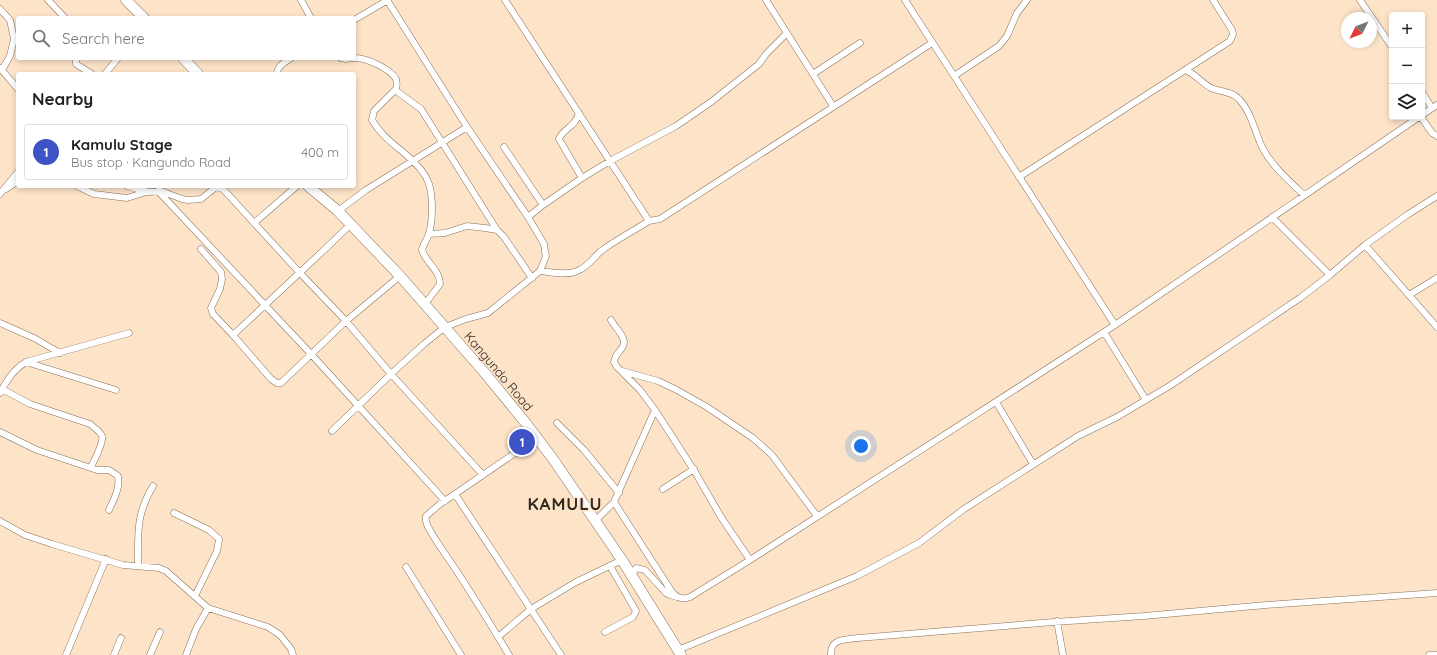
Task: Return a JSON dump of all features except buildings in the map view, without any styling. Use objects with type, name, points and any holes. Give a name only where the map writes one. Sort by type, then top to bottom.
[{"type":"highway","points":[[126,0],[142,16]]},
{"type":"highway","points":[[185,60],[196,72]]},
{"type":"highway","name":"Kangundo Road","points":[[310,188],[338,211],[400,276],[484,372],[537,438],[622,560],[680,652]]},
{"type":"street","points":[[48,0],[63,16]]},
{"type":"street","points":[[301,0],[310,16]]},
{"type":"street","points":[[332,431],[424,344],[445,327],[488,313],[540,271],[546,256],[544,244],[528,217],[467,127],[387,0],[356,19]]},
{"type":"street","points":[[505,0],[649,221]]},
{"type":"street","points":[[766,0],[833,106]]},
{"type":"street","points":[[905,0],[1115,325]]},
{"type":"street","points":[[954,76],[999,46],[1004,40],[1017,14],[1027,0]]},
{"type":"street","points":[[1019,177],[1224,46],[1234,34],[1213,0]]},
{"type":"street","points":[[1360,0],[1389,43]]},
{"type":"street","points":[[0,9],[10,20],[14,39],[10,56],[1,69],[16,87]]},
{"type":"street","points":[[528,217],[582,178],[610,161],[676,126],[711,102],[759,64],[766,54],[787,33]]},
{"type":"street","points":[[540,271],[565,273],[577,272],[610,245],[649,221],[660,219],[932,43]]},
{"type":"street","points":[[813,74],[860,44]]},
{"type":"street","points":[[356,58],[360,57],[376,64],[396,79],[397,84],[395,90],[374,111],[372,120],[382,134],[414,161],[429,185],[432,210],[429,234],[423,247],[423,253],[438,275],[440,284],[424,304]]},
{"type":"street","points":[[76,60],[76,64],[89,72]]},
{"type":"street","points":[[107,72],[116,60]]},
{"type":"street","points":[[278,72],[282,64],[288,60]]},
{"type":"street","points":[[1186,70],[1210,87],[1239,98],[1248,111],[1259,140],[1270,161],[1304,195]]},
{"type":"street","points":[[395,90],[422,109],[497,230],[504,237],[532,278]]},
{"type":"street","points":[[1425,95],[1435,106],[1425,113]]},
{"type":"street","points":[[579,113],[574,124],[560,135],[559,138],[582,178]]},
{"type":"street","points":[[632,576],[636,568],[645,570],[666,593],[677,597],[690,597],[1115,325],[1415,120]]},
{"type":"street","points":[[1424,120],[1432,133],[1437,136]]},
{"type":"street","points":[[338,211],[366,190],[467,127]]},
{"type":"street","points":[[504,147],[543,205]]},
{"type":"street","points":[[2,192],[16,174]]},
{"type":"street","points":[[2,192],[16,182]]},
{"type":"street","points":[[81,188],[94,194],[127,198],[158,190],[182,199],[195,200],[201,199],[215,188]]},
{"type":"street","points":[[134,188],[148,192]]},
{"type":"street","points":[[221,188],[346,321],[391,374],[484,474]]},
{"type":"street","points":[[254,223],[295,188]]},
{"type":"street","points":[[158,190],[265,304],[445,501]]},
{"type":"street","points":[[680,652],[857,576],[919,544],[964,509],[1033,464],[1078,436],[1117,417],[1171,386],[1300,298],[1365,245],[1407,215],[1437,197]]},
{"type":"street","points":[[1272,217],[1330,275]]},
{"type":"street","points":[[233,335],[350,224]]},
{"type":"street","points":[[429,234],[446,233],[460,227],[467,226],[497,230]]},
{"type":"street","points":[[1365,245],[1437,327]]},
{"type":"street","points":[[201,249],[221,272],[222,279],[220,289],[211,311],[272,379],[281,384],[346,321],[400,276]]},
{"type":"street","points":[[221,272],[226,263]]},
{"type":"street","points":[[1409,295],[1437,278]]},
{"type":"street","points":[[611,320],[621,334],[624,342],[624,346],[615,356],[614,362],[640,390],[655,410],[694,469],[721,517],[750,560]]},
{"type":"street","points":[[0,324],[34,338],[60,352]]},
{"type":"street","points":[[1104,332],[1146,400]]},
{"type":"street","points":[[91,467],[102,442],[102,436],[90,424],[30,404],[1,391],[6,381],[17,367],[26,362],[129,333]]},
{"type":"street","points":[[26,362],[116,390]]},
{"type":"street","points":[[621,371],[658,381],[675,389],[707,407],[753,438],[772,455],[816,516]]},
{"type":"street","points":[[996,402],[1033,464]]},
{"type":"street","points":[[595,521],[614,502],[655,410]]},
{"type":"street","points":[[557,423],[584,450],[618,493]]},
{"type":"street","points":[[0,432],[37,450],[97,470],[109,470],[118,476],[119,484],[108,510]]},
{"type":"street","points":[[509,655],[466,583],[435,539],[425,519],[426,516],[445,501],[537,438]]},
{"type":"street","points":[[663,489],[694,469]]},
{"type":"street","points":[[138,566],[138,527],[145,499],[153,486]]},
{"type":"street","points":[[455,494],[561,655]]},
{"type":"street","points":[[614,502],[672,592],[677,597]]},
{"type":"street","points":[[174,513],[209,530],[218,539],[217,551],[195,596]]},
{"type":"street","points":[[0,521],[25,535],[52,544],[123,565],[159,568],[166,571],[208,608],[268,627],[280,634],[294,655]]},
{"type":"street","points":[[66,655],[106,559]]},
{"type":"street","points":[[498,637],[531,610],[576,582],[622,560]]},
{"type":"street","points":[[605,632],[633,617],[636,611],[610,566]]},
{"type":"street","points":[[406,567],[460,655]]},
{"type":"street","points":[[831,655],[831,648],[833,644],[858,638],[1266,605],[1437,593]]},
{"type":"street","points":[[186,655],[196,629],[208,608]]},
{"type":"street","points":[[1057,622],[1063,655]]},
{"type":"street","points":[[150,655],[160,632]]},
{"type":"street","points":[[114,655],[121,638]]},
{"type":"street","points":[[1430,655],[1437,655]]},
{"type":"place","name":"Kamulu Stage","points":[[522,442]]},
{"type":"district","name":"KAMULU","points":[[565,503]]}]
